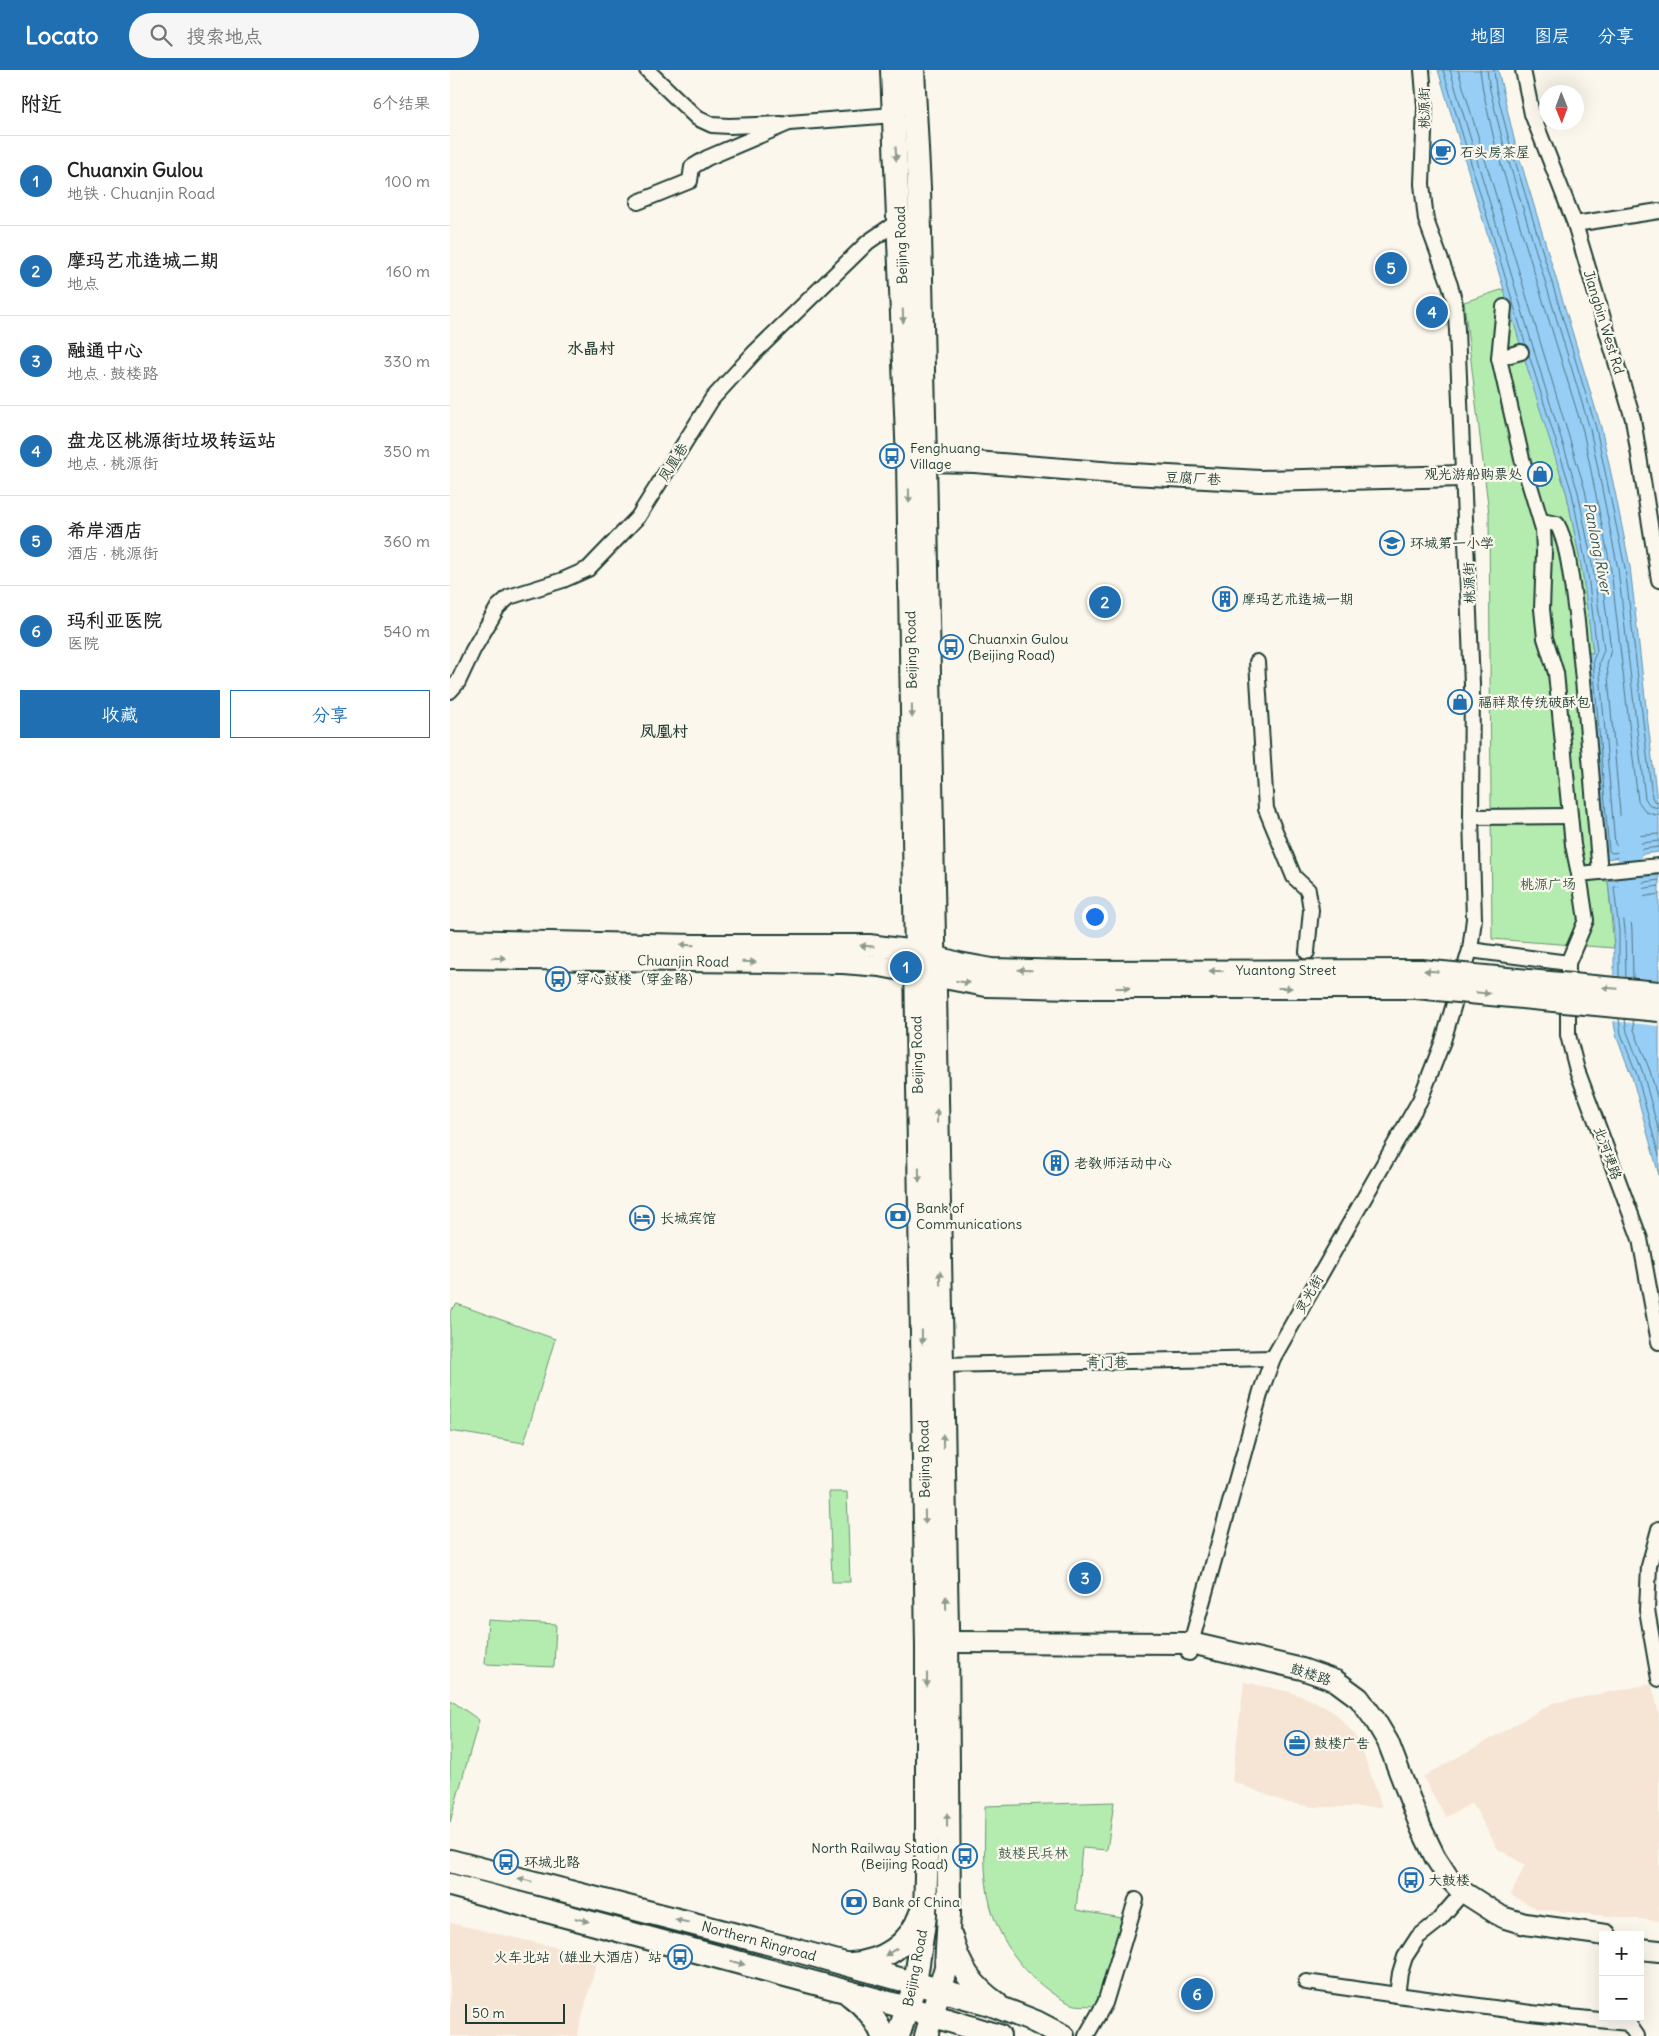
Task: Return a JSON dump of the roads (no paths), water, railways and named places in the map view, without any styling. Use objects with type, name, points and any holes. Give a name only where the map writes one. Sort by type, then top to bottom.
[{"type":"main road","name":"Beijing Road","points":[[892,70],[900,220],[924,965],[942,1365],[949,1914],[946,1967],[930,2026]]},
{"type":"main road","name":"Beijing Road","points":[[898,2036],[915,1984],[921,1947],[925,1898],[927,1646],[924,965],[925,461],[919,188],[913,70]]},
{"type":"main road","name":"豆腐厂巷","points":[[925,461],[975,462],[1114,474],[1260,481],[1463,476]]},
{"type":"main road","name":"Chuanjin Road","points":[[450,940],[695,945],[868,945],[924,965]]},
{"type":"main road","name":"Chuanjin Road","points":[[450,958],[843,963],[880,966],[924,965]]},
{"type":"main road","name":"Yuantong Street","points":[[924,965],[992,969],[1074,979],[1416,988],[1659,1011]]},
{"type":"main road","name":"Yuantong Street","points":[[1074,979],[1421,970],[1659,992]]},
{"type":"main road","name":"鼓楼路","points":[[947,1647],[1190,1648],[1302,1669],[1336,1681],[1359,1698],[1376,1720],[1388,1742],[1421,1828],[1435,1857],[1448,1877],[1460,1890],[1502,1917],[1525,1924],[1599,1934]]},
{"type":"main road","name":"鼓楼路","points":[[1190,1648],[1300,1679],[1331,1690],[1352,1706],[1367,1725],[1378,1746],[1408,1824],[1426,1862],[1440,1883],[1457,1899],[1498,1926],[1547,1938],[1599,1944]]},
{"type":"main road","name":"Northern Ringroad","points":[[450,1861],[990,2004],[1063,2036]]},
{"type":"main road","name":"Northern Ringroad","points":[[450,1885],[908,2008],[930,2026],[994,2035]]},
{"type":"main road","points":[[839,1963],[868,1962],[880,1958],[899,1947],[919,1920],[925,1898]]},
{"type":"main road","points":[[949,1914],[952,1942],[969,1977],[988,1998],[1015,2014]]},
{"type":"main road","points":[[1644,1938],[1659,1940]]},
{"type":"main road","points":[[1644,1949],[1659,1951]]},
{"type":"main road","points":[[840,1990],[859,2001],[867,2009],[883,2036]]},
{"type":"main road","points":[[958,2036],[994,2035]]},
{"type":"street","points":[[647,70],[697,118],[712,125],[790,123],[894,115]]},
{"type":"street","name":"桃源街","points":[[1422,70],[1425,107],[1422,184],[1426,220],[1447,276],[1455,304],[1468,552],[1472,684],[1471,817],[1474,919],[1470,950]]},
{"type":"street","name":"Jiangbin West Rd","points":[[1523,70],[1532,114],[1575,224],[1633,419],[1659,580]]},
{"type":"street","points":[[638,202],[690,181],[692,167],[707,158],[790,123]]},
{"type":"street","points":[[1575,224],[1659,211]]},
{"type":"street","name":"凤凰巷","points":[[450,691],[458,682],[473,650],[498,607],[509,597],[516,594],[563,580],[588,569],[638,517],[712,399],[754,353],[868,242],[900,220]]},
{"type":"street","points":[[1470,950],[1568,962],[1586,920],[1580,874],[1573,845],[1556,673],[1545,638],[1542,609],[1543,528],[1522,458],[1500,358],[1504,307]]},
{"type":"street","points":[[1500,358],[1521,352]]},
{"type":"street","points":[[1541,522],[1557,524],[1562,533],[1573,591],[1602,872]]},
{"type":"street","points":[[1257,662],[1266,809],[1294,877],[1308,890],[1311,910],[1307,952]]},
{"type":"street","points":[[1471,817],[1570,816]]},
{"type":"street","points":[[1580,874],[1659,866]]},
{"type":"street","name":"灵光街","points":[[1190,1648],[1259,1400],[1273,1358],[1420,1100],[1443,1041],[1470,950]]},
{"type":"street","name":"北河埂路","points":[[1568,962],[1568,1035],[1570,1044],[1577,1070],[1640,1239],[1659,1342]]},
{"type":"street","name":"青门巷","points":[[942,1365],[1273,1358]]},
{"type":"street","points":[[1659,1529],[1649,1566],[1647,1610],[1659,1679]]},
{"type":"street","points":[[1397,1995],[1405,1956],[1418,1936],[1437,1922],[1457,1899]]},
{"type":"street","points":[[1086,2036],[1105,2003],[1136,1900]]},
{"type":"street","points":[[1306,1982],[1464,2005],[1628,2023],[1636,2036]]},
{"type":"water","points":[[1438,70],[1498,70],[1515,143],[1601,427],[1630,567],[1659,819],[1659,852],[1605,859],[1587,653],[1593,653],[1583,576],[1567,495]]},
{"type":"water","points":[[1659,875],[1659,1175],[1632,1077],[1616,1035],[1614,1023],[1614,932],[1608,881]]},
{"type":"waterway","name":"Panlong River","points":[[1628,825],[1632,911]]},
{"type":"place","name":"石头房茶屋","points":[[1443,152]]},
{"type":"place","name":"希岸酒店","points":[[1391,268]]},
{"type":"place","name":"盘龙区桃源街垃圾转运站","points":[[1432,312]]},
{"type":"place","name":"Fenghuang Village","points":[[892,456]]},
{"type":"place","name":"观光游船购票处","points":[[1540,474]]},
{"type":"place","name":"环城第一小学","points":[[1392,543]]},
{"type":"place","name":"摩玛艺术造城一期","points":[[1225,599]]},
{"type":"place","name":"摩玛艺术造城二期","points":[[1105,602]]},
{"type":"place","name":"Chuanxin Gulou (Beijing Road)","points":[[951,647]]},
{"type":"place","name":"福祥聚传统破酥包","points":[[1460,702]]},
{"type":"place","name":"Chuanxin Gulou","points":[[906,967]]},
{"type":"place","name":"穿心鼓楼（穿金路）","points":[[558,979]]},
{"type":"place","name":"老教师活动中心","points":[[1056,1163]]},
{"type":"place","name":"Bank of Communications","points":[[898,1216]]},
{"type":"place","name":"长城宾馆","points":[[642,1218]]},
{"type":"place","name":"融通中心","points":[[1085,1578]]},
{"type":"place","name":"鼓楼广告","points":[[1297,1743]]},
{"type":"place","name":"North Railway Station (Beijing Road)","points":[[965,1856]]},
{"type":"place","name":"环城北路","points":[[506,1862]]},
{"type":"place","name":"大鼓楼","points":[[1411,1880]]},
{"type":"place","name":"Bank of China","points":[[854,1902]]},
{"type":"place","name":"火车北站（雄业大酒店）站","points":[[680,1957]]},
{"type":"place","name":"玛利亚医院","points":[[1197,1994]]},
{"type":"district","name":"水晶村","points":[[591,348]]},
{"type":"district","name":"凤凰村","points":[[664,731]]},
{"type":"park label","name":"桃源广场","points":[[1548,884]]},
{"type":"park label","name":"鼓楼民兵林","points":[[1033,1853]]}]
